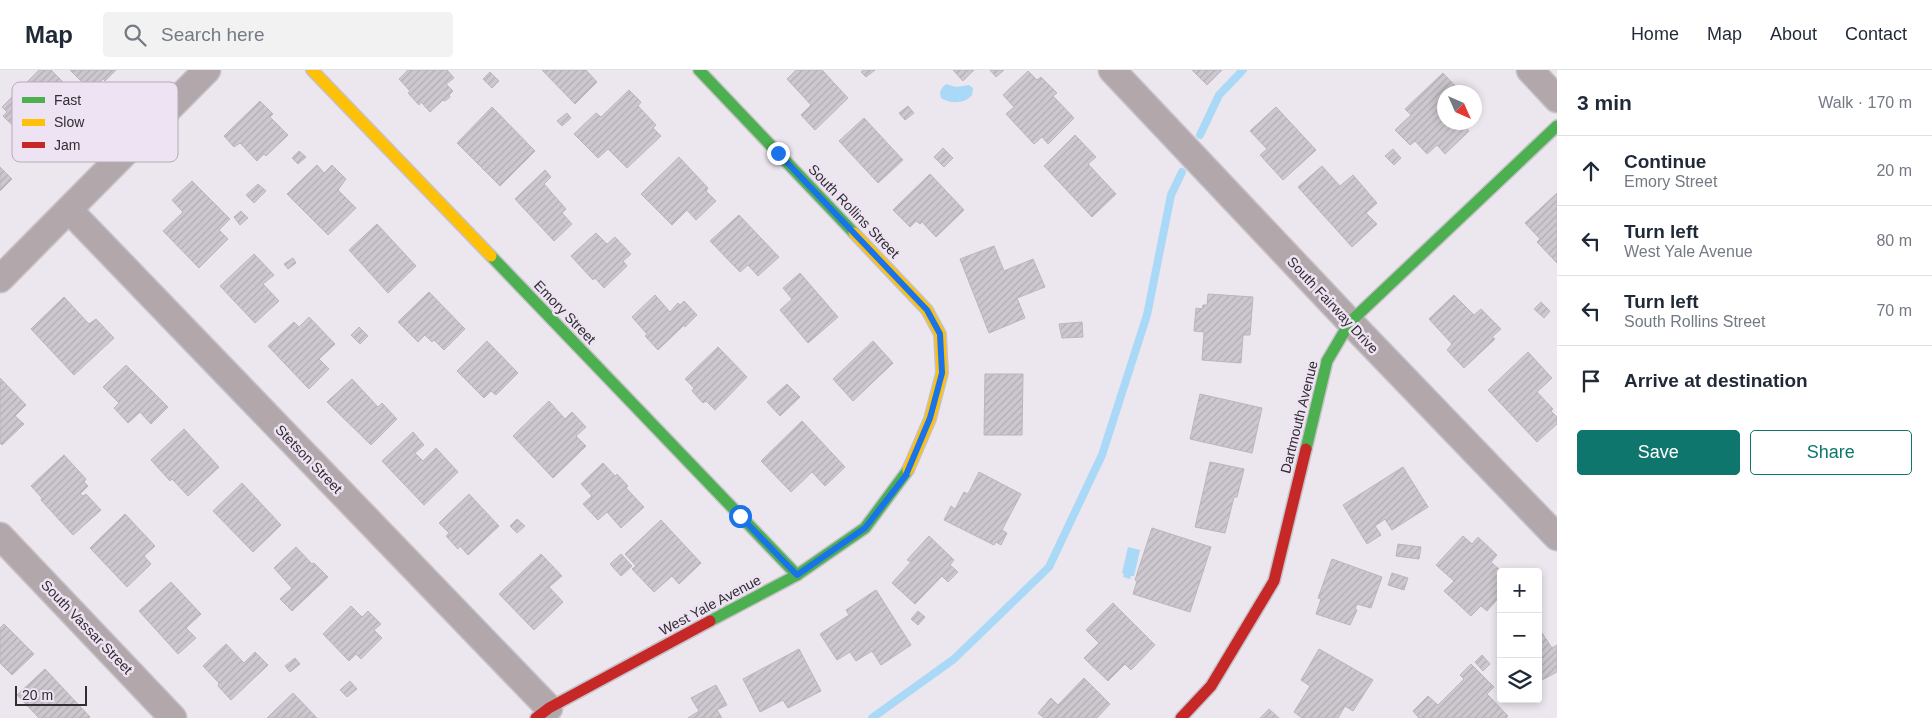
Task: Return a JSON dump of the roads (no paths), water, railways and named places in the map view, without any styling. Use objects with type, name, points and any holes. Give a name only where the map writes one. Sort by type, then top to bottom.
[{"type":"street","points":[[178,99],[207,70]]},
{"type":"street","name":"Emory Street","points":[[312,70],[797,575]]},
{"type":"street","name":"South Rollins Street","points":[[699,70],[927,310],[940,334]]},
{"type":"street","name":"South Fairway Drive","points":[[1112,70],[1350,322],[1557,537]]},
{"type":"street","points":[[1530,70],[1557,99]]},
{"type":"street","name":"Dartmouth Avenue","points":[[1181,718],[1211,686],[1274,581],[1327,362],[1350,322],[1557,126]]},
{"type":"street","points":[[0,279],[116,162]]},
{"type":"street","name":"Stetson Street","points":[[69,210],[543,713]]},
{"type":"street","name":"West Yale Avenue","points":[[543,713],[797,575],[865,528],[906,475],[930,418],[942,373],[940,334]]},
{"type":"street","name":"South Vassar Street","points":[[0,536],[173,718]]},
{"type":"water","points":[[946,84],[956,87],[969,85],[973,88],[972,95],[961,101],[945,100],[941,98],[940,92]]},
{"type":"water","points":[[1128,547],[1140,550],[1134,576],[1131,576],[1130,579],[1123,577],[1124,574],[1122,573]]},
{"type":"waterway","points":[[1200,135],[1219,95],[1243,70]]},
{"type":"waterway","points":[[872,718],[954,659],[1049,567],[1102,455],[1147,315],[1171,195],[1182,172]]}]
